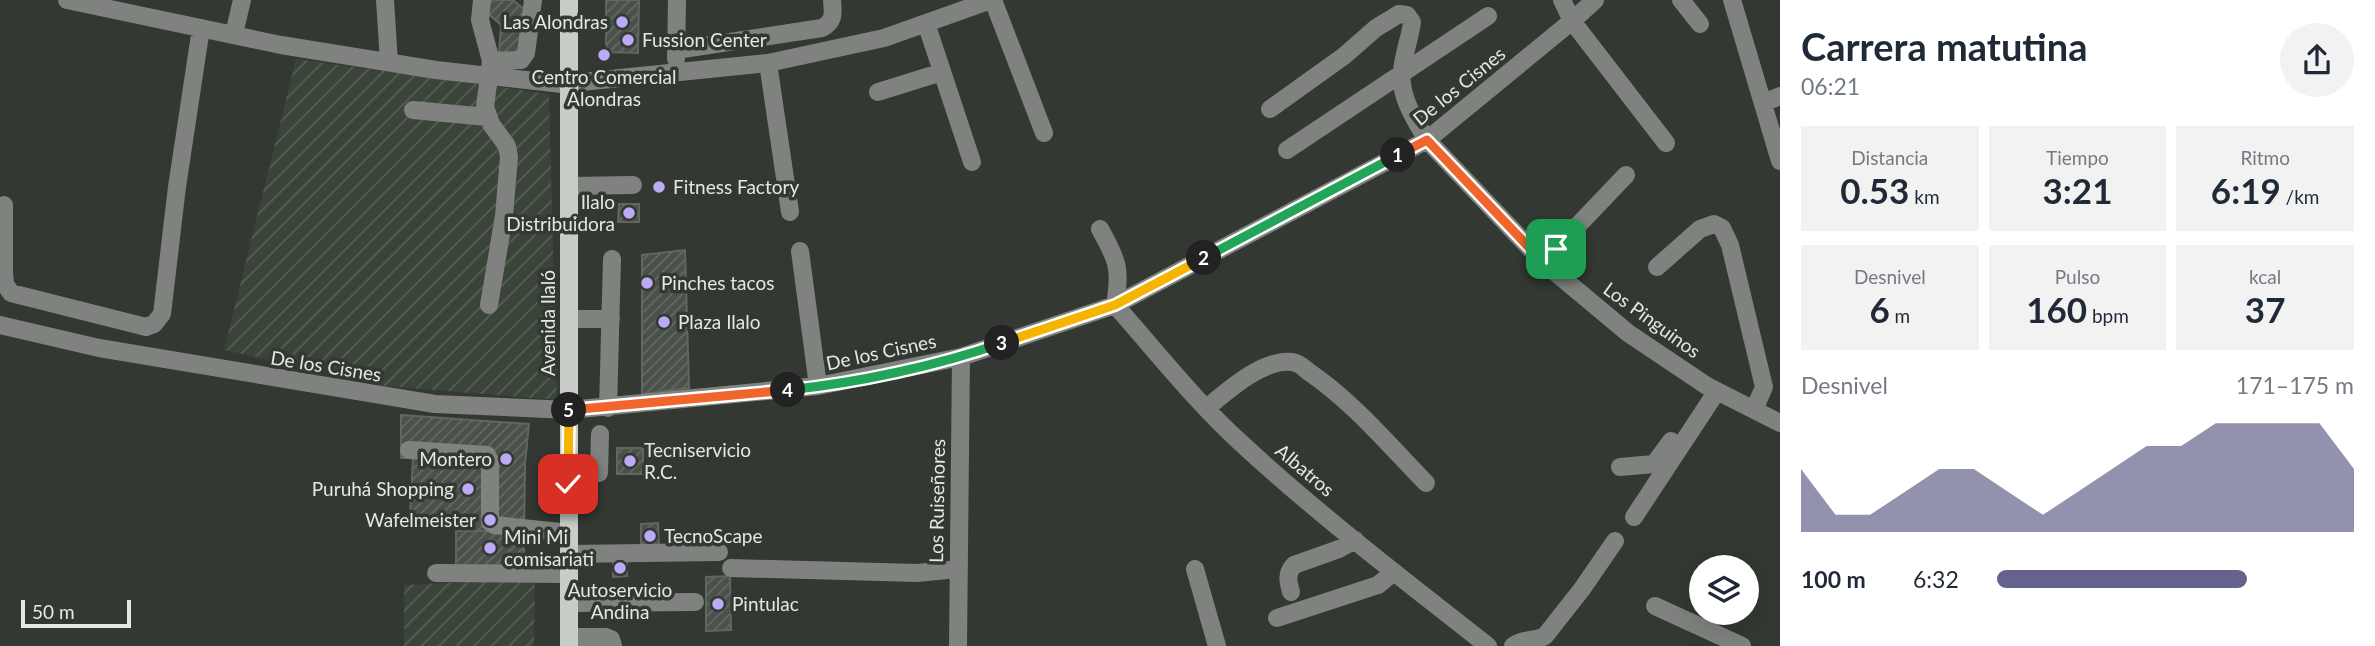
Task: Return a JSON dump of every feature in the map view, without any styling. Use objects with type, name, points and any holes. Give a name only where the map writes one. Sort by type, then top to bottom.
[{"type":"main road","name":"Avenida Ilaló","points":[[562,0],[569,186],[569,319],[561,531],[566,643]]},
{"type":"main road","name":"Avenida Ilaló","points":[[566,643],[569,603],[569,476],[565,410],[566,84],[569,0]]},
{"type":"street","points":[[67,0],[281,45],[390,62],[491,68],[566,84],[768,63],[884,38],[992,0],[1044,133]]},
{"type":"street","points":[[234,34],[242,0]]},
{"type":"street","points":[[385,0],[390,62]]},
{"type":"street","points":[[482,0],[480,20],[491,68],[485,107],[487,117],[507,146],[509,157],[504,216],[489,305]]},
{"type":"street","points":[[491,68],[521,60],[526,53],[533,0]]},
{"type":"street","points":[[676,73],[677,0]]},
{"type":"street","points":[[676,50],[822,28],[833,18],[832,0]]},
{"type":"street","points":[[1562,0],[1572,21],[1666,143]]},
{"type":"street","name":"De los Cisnes","points":[[0,325],[99,348],[435,404],[565,410],[818,386],[961,357],[1115,305],[1427,140],[1595,0]]},
{"type":"street","points":[[1681,0],[1700,24]]},
{"type":"street","points":[[1732,0],[1772,100],[1780,161]]},
{"type":"street","points":[[1270,109],[1344,56],[1376,28],[1399,15],[1407,15],[1412,22],[1402,72]]},
{"type":"street","points":[[1287,150],[1488,16]]},
{"type":"street","points":[[926,23],[972,162]]},
{"type":"street","points":[[4,205],[4,273],[5,284],[11,293],[146,327],[154,324],[162,314],[201,28]]},
{"type":"street","points":[[768,63],[790,212]]},
{"type":"street","points":[[878,92],[942,72]]},
{"type":"street","name":"Los Pinguinos","points":[[1402,72],[1406,98],[1427,140],[1543,262],[1628,333],[1712,388],[1780,423]]},
{"type":"street","points":[[412,110],[487,117]]},
{"type":"street","points":[[1543,262],[1626,174]]},
{"type":"street","points":[[569,186],[633,185]]},
{"type":"street","points":[[1657,267],[1700,229],[1714,224],[1722,228],[1730,246],[1764,387],[1754,410]]},
{"type":"street","points":[[1100,229],[1113,251],[1118,267],[1115,305]]},
{"type":"street","points":[[800,251],[818,386]]},
{"type":"street","points":[[608,408],[612,259]]},
{"type":"street","name":"Albatros","points":[[1115,305],[1240,442],[1355,540],[1488,646]]},
{"type":"street","points":[[569,319],[611,319]]},
{"type":"street","name":"Los Ruiseñores","points":[[958,646],[961,357]]},
{"type":"street","points":[[1207,408],[1233,385],[1256,373],[1276,363],[1296,363],[1327,384],[1426,483]]},
{"type":"street","points":[[1620,467],[1654,464],[1712,388]]},
{"type":"street","points":[[1634,517],[1712,388]]},
{"type":"street","points":[[569,476],[599,473],[600,434]]},
{"type":"street","points":[[409,450],[487,455],[490,461],[490,522],[494,525],[561,531]]},
{"type":"street","points":[[1291,592],[1287,579],[1289,570],[1294,565],[1339,549],[1355,540]]},
{"type":"street","points":[[1513,646],[1520,641],[1545,636],[1615,541]]},
{"type":"street","points":[[569,555],[719,552]]},
{"type":"street","points":[[731,568],[917,573],[957,569]]},
{"type":"street","points":[[1195,569],[1217,646]]},
{"type":"street","points":[[1277,618],[1378,585],[1394,572]]},
{"type":"street","points":[[436,573],[561,574]]},
{"type":"street","points":[[569,603],[695,602]]},
{"type":"street","points":[[1655,606],[1716,640],[1742,646]]},
{"type":"street","points":[[566,643],[606,637],[611,639],[612,646]]},
{"type":"shaded area","points":[[296,59],[549,94],[557,400],[386,386],[224,350]]},
{"type":"shaded area","points":[[535,579],[534,646],[404,646],[404,585]]},
{"type":"building","points":[[491,0],[513,0],[525,10],[522,54],[499,54],[501,25],[483,9]]},
{"type":"building","name":"Las Alondras","points":[[606,0],[639,0],[638,53],[609,52],[606,44]]},
{"type":"building","name":"Ilalo Distribuidora","points":[[619,204],[639,204],[639,222],[618,222]]},
{"type":"building","name":"Plaza Ilalo","points":[[685,250],[689,388],[642,394],[642,255]]},
{"type":"building","name":"Puruhá Shopping","points":[[401,415],[529,424],[525,464],[524,531],[456,531],[459,514],[410,516],[413,458],[401,458]]},
{"type":"building","name":"Tecniservicio R.C.","points":[[617,448],[643,448],[643,474],[617,474]]},
{"type":"building","name":"TecnoScape","points":[[658,523],[659,549],[641,549],[641,524]]},
{"type":"building","name":"Mini Mi comisariati","points":[[456,531],[524,531],[524,566],[456,566]]},
{"type":"building","name":"Autoservicio Andina","points":[[627,559],[627,576],[613,577],[613,560]]},
{"type":"building","name":"Pintulac","points":[[730,576],[731,630],[706,631],[706,577]]},
{"type":"place","name":"Las Alondras","points":[[622,22]]},
{"type":"place","name":"Fussion Center","points":[[628,40]]},
{"type":"place","name":"Centro Comercial Alondras","points":[[604,55]]},
{"type":"place","name":"Fitness Factory","points":[[659,187]]},
{"type":"place","name":"Ilalo Distribuidora","points":[[629,213]]},
{"type":"place","name":"Pinches tacos","points":[[647,283]]},
{"type":"place","name":"Plaza Ilalo","points":[[664,322]]},
{"type":"place","name":"Montero","points":[[506,459]]},
{"type":"place","name":"Tecniservicio R.C.","points":[[630,461]]},
{"type":"place","name":"Puruhá Shopping","points":[[468,489]]},
{"type":"place","name":"Wafelmeister","points":[[490,520]]},
{"type":"place","name":"TecnoScape","points":[[650,536]]},
{"type":"place","name":"Mini Mi comisariati","points":[[490,548]]},
{"type":"place","name":"Autoservicio Andina","points":[[620,568]]},
{"type":"place","name":"Pintulac","points":[[718,604]]},
{"type":"route","points":[[568,484],[569,410],[818,386],[961,357],[1115,305],[1427,140],[1543,262],[1556,249]]}]
